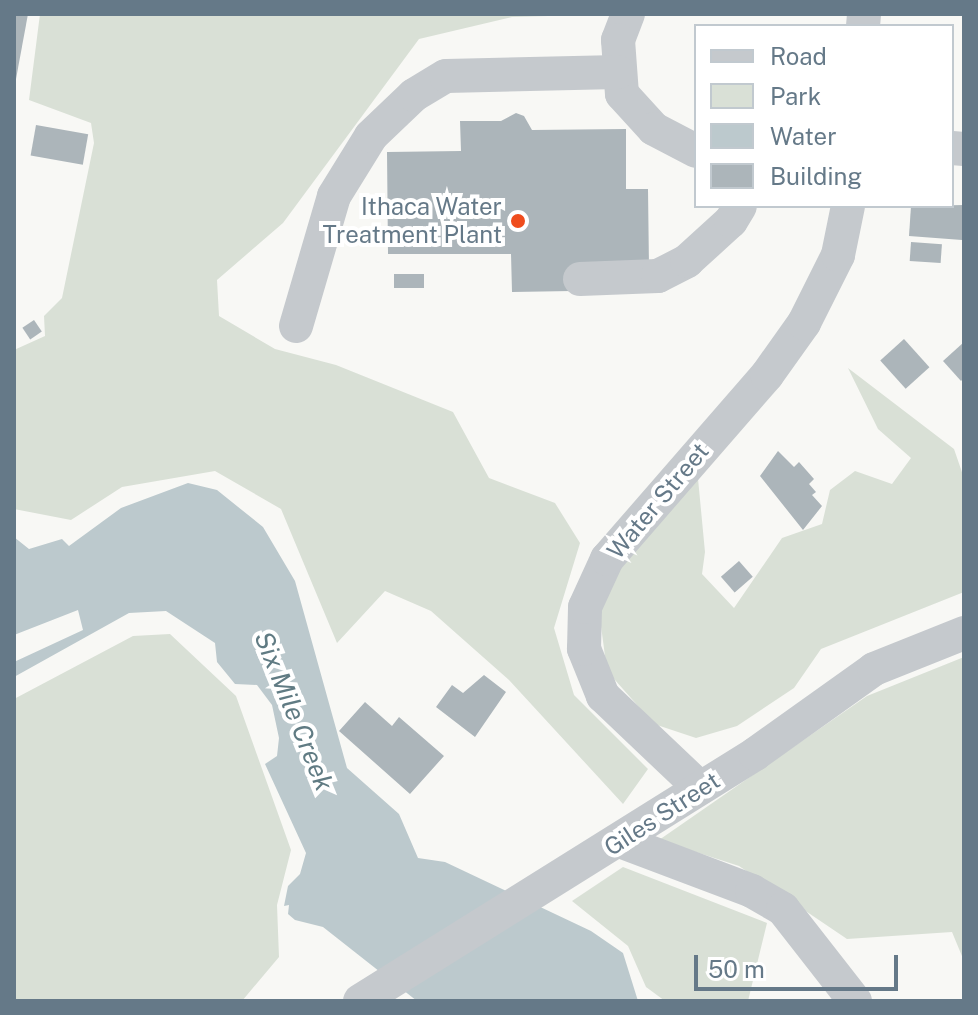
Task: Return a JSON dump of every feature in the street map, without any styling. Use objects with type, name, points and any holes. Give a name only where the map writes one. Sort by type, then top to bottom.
[{"type":"street","points":[[628,14],[618,40],[622,94],[635,112],[673,142],[694,150]]},
{"type":"street","points":[[296,326],[334,196],[371,136],[414,95],[446,76],[618,72]]},
{"type":"street","points":[[580,279],[658,276],[687,261],[731,221],[739,208]]},
{"type":"street","name":"Water Street","points":[[700,788],[603,696],[584,649],[585,607],[607,559],[767,375],[804,323],[838,255],[848,208]]},
{"type":"street","name":"Giles Street","points":[[360,1001],[582,866],[874,669],[964,633]]},
{"type":"street","points":[[620,841],[752,891],[783,909],[855,1001]]},
{"type":"green space","points":[[40,14],[621,14],[512,17],[419,39],[283,223],[217,280],[219,316],[275,349],[336,365],[453,412],[489,478],[555,503],[580,543],[554,628],[574,695],[648,769],[623,804],[509,680],[431,611],[385,591],[337,643],[281,509],[215,471],[122,487],[71,520],[14,509],[14,350],[45,336],[44,316],[62,298],[94,143],[91,123],[29,100]]},
{"type":"green space","points":[[848,368],[954,449],[964,478],[964,592],[821,649],[794,688],[737,726],[696,738],[654,724],[607,671],[599,611],[625,552],[697,468],[705,552],[702,574],[734,608],[782,538],[822,524],[830,490],[855,471],[892,484],[911,458],[878,429]]},
{"type":"green space","points":[[170,634],[236,696],[291,850],[277,905],[279,957],[242,1001],[14,1001],[14,699],[133,636]]},
{"type":"green space","points":[[964,657],[964,961],[952,932],[847,939],[739,866],[659,840],[867,696]]},
{"type":"green space","points":[[623,867],[767,923],[748,1001],[665,1001],[646,987],[628,946],[572,901]]},
{"type":"water","name":"Six Mile Creek","points":[[188,483],[217,490],[263,527],[295,581],[347,768],[399,814],[418,858],[445,862],[591,931],[623,953],[638,1001],[417,1001],[323,927],[295,920],[288,914],[289,905],[284,906],[288,886],[300,874],[306,853],[265,764],[277,756],[279,738],[272,705],[257,685],[235,684],[217,662],[215,643],[166,611],[129,613],[14,677],[14,662],[83,630],[78,610],[14,635],[14,537],[29,549],[62,539],[69,546],[121,508]]},
{"type":"building","points":[[14,14],[28,14],[16,79],[14,79]]},
{"type":"building","name":"Ithaca Water Treatment Plant","points":[[516,113],[524,116],[532,130],[626,129],[626,189],[648,189],[649,267],[572,291],[512,292],[511,254],[388,254],[387,152],[461,151],[460,121],[501,121]]},
{"type":"building","points":[[36,125],[88,134],[83,165],[31,156]]},
{"type":"building","points":[[954,205],[964,205],[962,240],[909,236],[911,208],[954,208]]},
{"type":"building","points":[[911,242],[942,244],[941,263],[910,261]]},
{"type":"building","points":[[394,274],[424,274],[424,288],[394,288]]},
{"type":"building","points":[[34,320],[42,332],[30,339],[22,328]]},
{"type":"building","points":[[904,339],[929,367],[906,389],[880,360]]},
{"type":"building","points":[[964,342],[964,378],[961,381],[943,361]]},
{"type":"building","points":[[778,451],[794,467],[799,462],[814,479],[809,484],[816,492],[812,495],[822,506],[803,530],[760,476]]},
{"type":"building","points":[[739,561],[753,577],[735,593],[721,577]]},
{"type":"building","points":[[484,675],[506,692],[475,737],[436,707],[452,685],[463,693]]},
{"type":"building","points":[[365,702],[392,726],[399,717],[444,756],[410,794],[339,731]]},
{"type":"place","name":"Ithaca Water Treatment Plant","points":[[518,221]]}]
